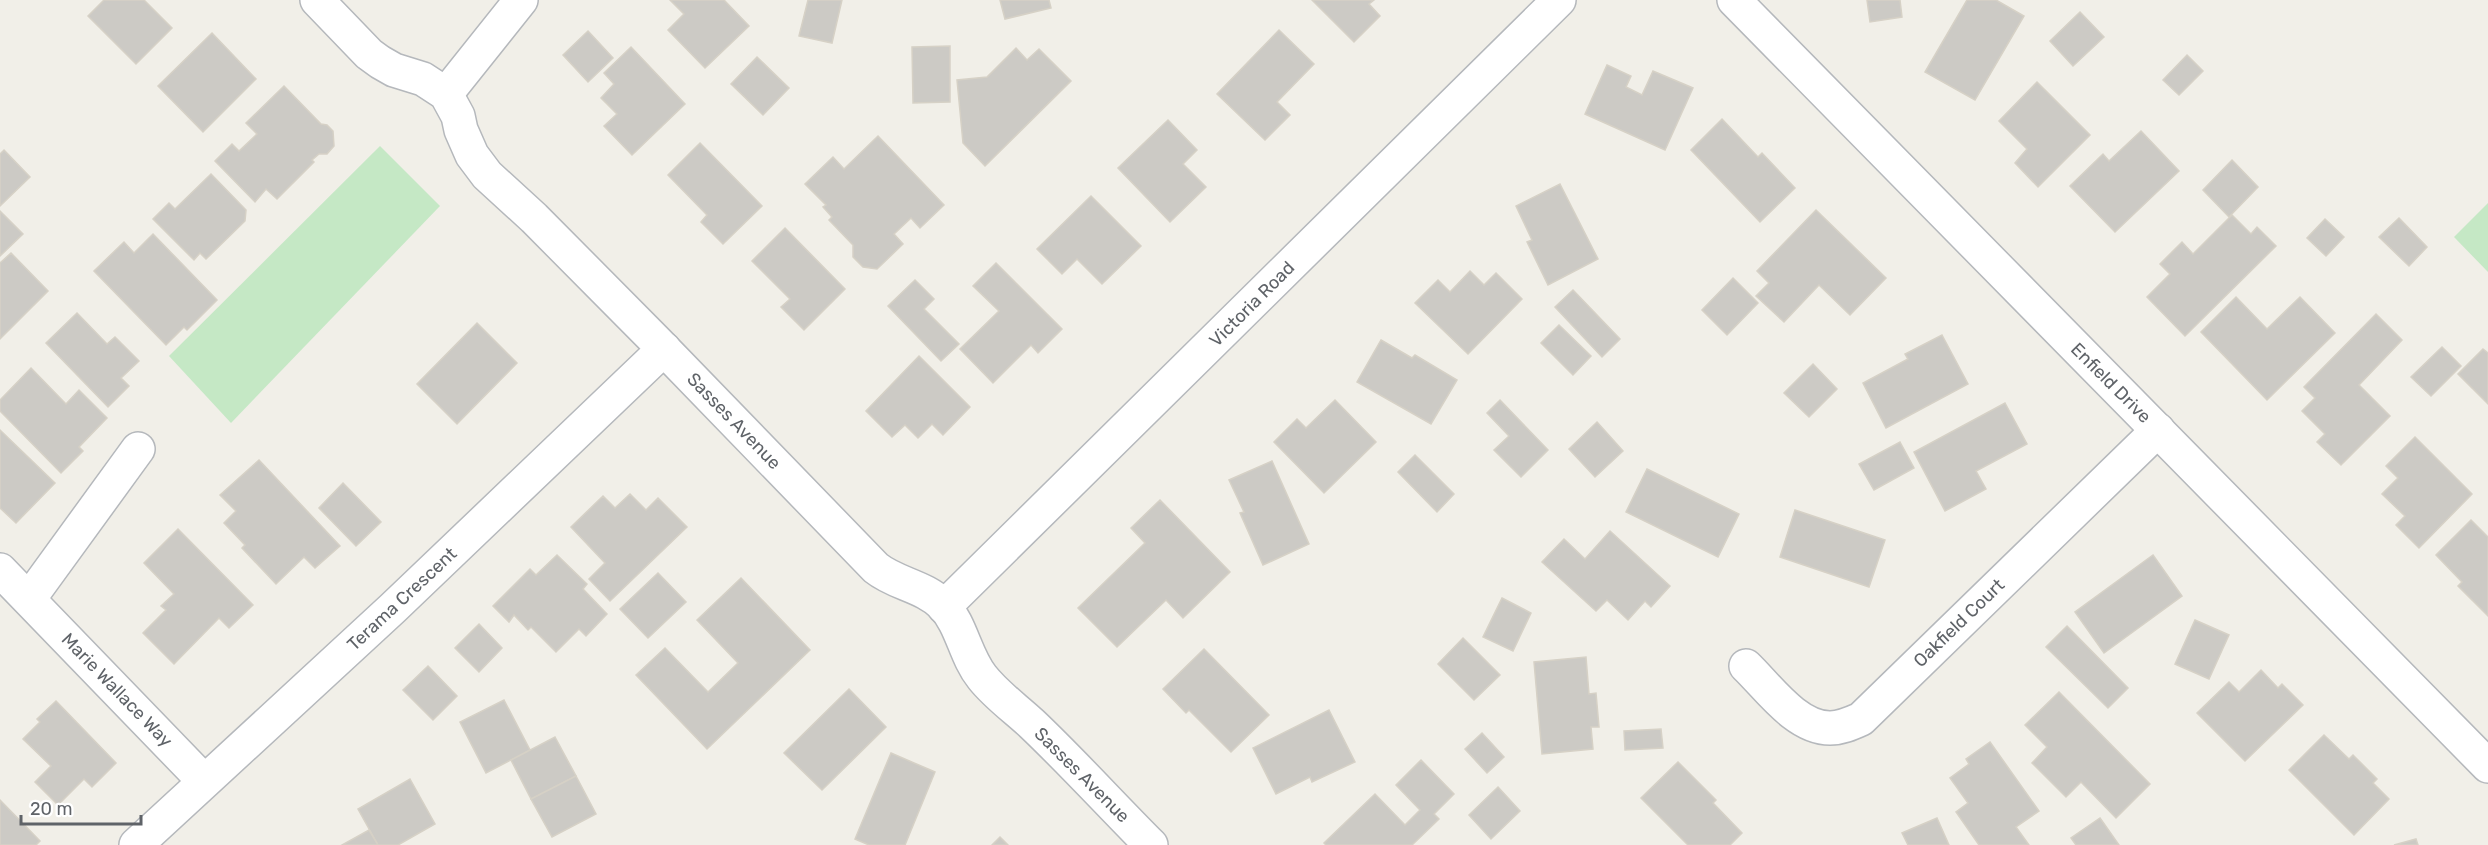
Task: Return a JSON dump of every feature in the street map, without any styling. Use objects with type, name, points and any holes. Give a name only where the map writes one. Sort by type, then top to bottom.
[{"type":"street","points":[[317,0],[369,54],[394,70],[423,80],[446,94],[521,0]]},
{"type":"street","name":"Victoria Road","points":[[944,607],[1559,0]]},
{"type":"street","name":"Enfield Drive","points":[[1734,0],[2488,766]]},
{"type":"street","name":"Sasses Avenue","points":[[446,94],[458,116],[469,148],[487,175],[534,218],[664,349],[876,568],[900,584],[928,593],[944,607],[953,619],[974,666],[983,679],[1033,725],[1151,845]]},
{"type":"street","name":"Terama Crescent","points":[[136,845],[393,608],[664,349]]},
{"type":"street","name":"Oakfield Court","points":[[1746,666],[1799,717],[1813,724],[1827,728],[1842,727],[1861,719],[2158,430]]},
{"type":"street","points":[[29,599],[138,448]]},
{"type":"street","name":"Marie Wallace Way","points":[[0,570],[204,781]]},
{"type":"green space","points":[[380,146],[440,206],[231,423],[169,356]]},
{"type":"green space","points":[[2488,203],[2488,272],[2454,237]]},
{"type":"building","points":[[104,0],[144,0],[172,28],[136,64],[88,16]]},
{"type":"building","points":[[670,0],[724,0],[749,26],[705,68],[668,30],[684,14]]},
{"type":"building","points":[[808,0],[842,0],[832,43],[799,36]]},
{"type":"building","points":[[1000,0],[1049,0],[1051,8],[1005,19]]},
{"type":"building","points":[[1312,0],[1374,0],[1369,4],[1380,16],[1354,42]]},
{"type":"building","points":[[1867,0],[1900,0],[1902,17],[1870,22]]},
{"type":"building","points":[[1967,0],[1996,0],[2024,16],[1975,100],[1925,72]]},
{"type":"building","points":[[2080,12],[2104,37],[2073,66],[2050,41]]},
{"type":"building","points":[[1279,30],[1314,64],[1277,102],[1290,115],[1265,140],[1217,94]]},
{"type":"building","points":[[588,31],[613,58],[588,82],[563,55]]},
{"type":"building","points":[[212,33],[256,79],[203,132],[158,86]]},
{"type":"building","points":[[950,46],[950,102],[913,103],[912,47]]},
{"type":"building","points":[[631,47],[685,104],[632,155],[604,126],[617,114],[601,98],[614,84],[604,73]]},
{"type":"building","points":[[1016,48],[1027,60],[1039,49],[1071,81],[985,166],[963,143],[957,80],[987,77]]},
{"type":"building","points":[[2187,55],[2203,71],[2179,95],[2163,80]]},
{"type":"building","points":[[757,57],[789,88],[763,115],[731,84]]},
{"type":"building","points":[[1607,65],[1631,76],[1626,87],[1642,95],[1653,71],[1693,88],[1665,150],[1585,114]]},
{"type":"building","points":[[2037,82],[2090,135],[2038,187],[2015,163],[2027,149],[1999,121]]},
{"type":"building","points":[[284,86],[321,124],[327,125],[333,131],[334,146],[327,154],[319,154],[312,160],[314,162],[277,199],[266,189],[255,202],[215,161],[232,144],[239,151],[257,134],[246,123]]},
{"type":"building","points":[[1722,119],[1758,157],[1762,153],[1795,188],[1760,222],[1691,150]]},
{"type":"building","points":[[1168,120],[1197,150],[1183,164],[1206,187],[1170,222],[1118,168]]},
{"type":"building","points":[[2141,131],[2179,171],[2115,232],[2070,186],[2103,154],[2109,161]]},
{"type":"building","points":[[878,136],[944,205],[920,228],[911,218],[894,234],[903,244],[877,269],[863,267],[853,257],[853,245],[829,220],[832,217],[823,207],[826,205],[805,184],[833,157],[844,169]]},
{"type":"building","points":[[700,143],[762,206],[723,244],[701,222],[707,215],[668,175]]},
{"type":"building","points":[[4,150],[30,177],[0,206],[0,154]]},
{"type":"building","points":[[2232,160],[2258,187],[2229,217],[2203,190]]},
{"type":"building","points":[[211,174],[246,210],[245,221],[206,259],[200,253],[194,260],[153,219],[169,203],[175,209]]},
{"type":"building","points":[[1560,184],[1598,259],[1548,285],[1527,242],[1532,240],[1516,206]]},
{"type":"building","points":[[1091,196],[1141,246],[1102,284],[1077,259],[1062,274],[1037,249]]},
{"type":"building","points":[[1816,210],[1886,278],[1850,315],[1819,285],[1784,322],[1756,296],[1769,283],[1757,271]]},
{"type":"building","points":[[0,211],[23,234],[0,256]]},
{"type":"building","points":[[2232,215],[2251,234],[2257,227],[2276,246],[2185,336],[2147,297],[2170,274],[2160,264],[2182,242],[2193,254]]},
{"type":"building","points":[[2399,218],[2427,247],[2409,266],[2379,237]]},
{"type":"building","points":[[2325,219],[2344,237],[2326,256],[2307,238]]},
{"type":"building","points":[[785,228],[845,289],[804,330],[781,307],[790,299],[752,261]]},
{"type":"building","points":[[153,234],[217,300],[187,330],[184,327],[166,345],[94,271],[124,242],[134,253]]},
{"type":"building","points":[[11,253],[48,291],[0,339],[0,263]]},
{"type":"building","points":[[996,263],[1062,329],[1038,353],[1031,345],[993,383],[960,349],[999,311],[973,286]]},
{"type":"building","points":[[1470,271],[1484,285],[1496,273],[1522,299],[1468,354],[1415,303],[1438,280],[1450,292]]},
{"type":"building","points":[[1733,278],[1758,303],[1727,335],[1702,310]]},
{"type":"building","points":[[915,280],[934,299],[924,309],[959,344],[941,361],[888,306]]},
{"type":"building","points":[[1573,290],[1620,339],[1602,357],[1555,307]]},
{"type":"building","points":[[2236,297],[2267,329],[2300,297],[2335,333],[2267,400],[2201,332]]},
{"type":"building","points":[[77,313],[107,344],[115,337],[139,361],[121,378],[129,386],[108,407],[46,343]]},
{"type":"building","points":[[2376,314],[2402,340],[2359,385],[2390,416],[2341,465],[2317,442],[2325,434],[2302,411],[2315,398],[2304,387]]},
{"type":"building","points":[[477,323],[517,363],[457,424],[417,384]]},
{"type":"building","points":[[1559,325],[1591,356],[1573,375],[1541,343]]},
{"type":"building","points":[[1942,335],[1968,384],[1886,428],[1863,383],[1908,359],[1905,354]]},
{"type":"building","points":[[1381,340],[1412,358],[1415,355],[1457,380],[1431,424],[1357,382]]},
{"type":"building","points":[[2442,347],[2461,366],[2431,396],[2411,377]]},
{"type":"building","points":[[2483,349],[2488,353],[2488,404],[2458,374]]},
{"type":"building","points":[[919,356],[970,407],[943,435],[932,424],[918,438],[905,425],[892,437],[866,411]]},
{"type":"building","points":[[1813,364],[1837,389],[1809,417],[1784,393]]},
{"type":"building","points":[[31,368],[66,404],[79,390],[107,418],[79,447],[83,451],[61,473],[0,411],[0,400]]},
{"type":"building","points":[[1335,400],[1376,442],[1324,493],[1274,442],[1297,419],[1306,428]]},
{"type":"building","points":[[1500,400],[1548,450],[1521,477],[1494,450],[1509,436],[1487,413]]},
{"type":"building","points":[[2005,403],[2027,444],[1976,471],[1986,489],[1945,511],[1914,452]]},
{"type":"building","points":[[1597,422],[1623,451],[1595,477],[1569,449]]},
{"type":"building","points":[[0,430],[55,483],[16,523],[0,508]]},
{"type":"building","points":[[2415,437],[2472,494],[2419,548],[2396,525],[2405,516],[2382,494],[2398,478],[2386,466]]},
{"type":"building","points":[[1900,442],[1914,468],[1874,490],[1859,464]]},
{"type":"building","points":[[1415,455],[1454,494],[1437,512],[1398,472]]},
{"type":"building","points":[[259,460],[340,546],[315,568],[304,557],[276,584],[242,548],[245,545],[224,523],[236,511],[220,495]]},
{"type":"building","points":[[1272,461],[1309,544],[1263,565],[1240,513],[1244,512],[1229,480]]},
{"type":"building","points":[[1647,469],[1739,514],[1718,557],[1626,512]]},
{"type":"building","points":[[343,483],[381,522],[356,546],[319,508]]},
{"type":"building","points":[[630,494],[646,510],[658,498],[687,527],[610,601],[589,579],[605,563],[571,527],[603,496],[615,508]]},
{"type":"building","points":[[1160,500],[1230,572],[1183,618],[1166,600],[1117,647],[1078,608],[1145,543],[1131,528]]},
{"type":"building","points":[[1795,510],[1885,540],[1869,587],[1780,557]]},
{"type":"building","points":[[2471,520],[2488,537],[2488,616],[2458,586],[2462,582],[2436,555]]},
{"type":"building","points":[[178,529],[253,605],[229,628],[219,618],[174,664],[143,633],[166,610],[161,606],[174,594],[144,563]]},
{"type":"building","points":[[1610,531],[1670,586],[1651,607],[1645,601],[1628,620],[1607,600],[1596,611],[1542,562],[1564,539],[1585,559]]},
{"type":"building","points":[[557,555],[587,584],[583,589],[607,614],[586,636],[579,629],[556,652],[531,627],[528,630],[514,615],[509,622],[493,606],[530,569],[536,575]]},
{"type":"building","points":[[2153,555],[2182,596],[2104,653],[2075,612]]},
{"type":"building","points":[[658,573],[686,602],[648,638],[620,609]]},
{"type":"building","points":[[741,578],[810,650],[707,749],[636,675],[665,648],[708,692],[738,663],[697,620]]},
{"type":"building","points":[[1502,598],[1531,613],[1513,651],[1483,637]]},
{"type":"building","points":[[2195,620],[2229,635],[2209,679],[2175,664]]},
{"type":"building","points":[[479,624],[502,648],[479,672],[455,648]]},
{"type":"building","points":[[2067,626],[2128,688],[2108,708],[2046,647]]},
{"type":"building","points":[[1463,638],[1500,675],[1474,700],[1438,664]]},
{"type":"building","points":[[1204,649],[1269,715],[1231,752],[1189,710],[1186,713],[1163,689]]},
{"type":"building","points":[[1586,657],[1589,694],[1596,693],[1599,727],[1591,727],[1593,749],[1542,754],[1534,662]]},
{"type":"building","points":[[428,666],[457,696],[433,720],[403,690]]},
{"type":"building","points":[[2261,670],[2278,688],[2282,684],[2303,705],[2245,761],[2197,713],[2229,682],[2239,692]]},
{"type":"building","points":[[849,689],[886,727],[822,790],[784,753]]},
{"type":"building","points":[[2059,692],[2150,784],[2116,818],[2081,782],[2066,797],[2032,763],[2047,747],[2025,725]]},
{"type":"building","points":[[504,700],[530,750],[486,773],[460,722]]},
{"type":"building","points":[[56,701],[116,763],[92,787],[84,779],[58,805],[35,782],[51,766],[23,739],[40,722],[37,719]]},
{"type":"building","points":[[1329,710],[1355,762],[1312,782],[1310,777],[1276,794],[1253,748]]},
{"type":"building","points":[[1661,729],[1663,748],[1625,750],[1624,731]]},
{"type":"building","points":[[1482,733],[1504,757],[1487,773],[1465,749]]},
{"type":"building","points":[[2324,735],[2349,759],[2353,755],[2377,779],[2373,783],[2389,799],[2354,835],[2289,770]]},
{"type":"building","points":[[555,737],[576,776],[531,799],[511,760]]},
{"type":"building","points":[[1990,742],[2039,811],[2016,827],[2029,845],[1979,845],[1956,812],[1968,803],[1950,778],[1969,764],[1966,759]]},
{"type":"building","points":[[891,753],[935,772],[905,845],[869,845],[855,839]]},
{"type":"building","points":[[1421,760],[1454,794],[1434,814],[1439,819],[1412,845],[1326,845],[1324,843],[1375,794],[1405,825],[1420,810],[1396,785]]},
{"type":"building","points":[[1678,762],[1716,800],[1713,803],[1742,833],[1730,845],[1688,845],[1641,798]]},
{"type":"building","points":[[576,776],[596,814],[552,837],[531,799]]},
{"type":"building","points":[[410,779],[435,824],[398,845],[378,845],[358,809]]},
{"type":"building","points":[[1498,787],[1520,811],[1491,839],[1469,815]]},
{"type":"building","points":[[0,800],[40,841],[36,845],[0,845]]},
{"type":"building","points":[[1937,818],[1949,845],[1908,845],[1902,833]]},
{"type":"building","points":[[2100,818],[2119,845],[2076,845],[2071,838]]},
{"type":"building","points":[[369,830],[378,845],[342,845]]},
{"type":"building","points":[[1000,837],[1008,845],[992,845]]},
{"type":"building","points":[[2416,839],[2418,845],[2394,845]]}]
